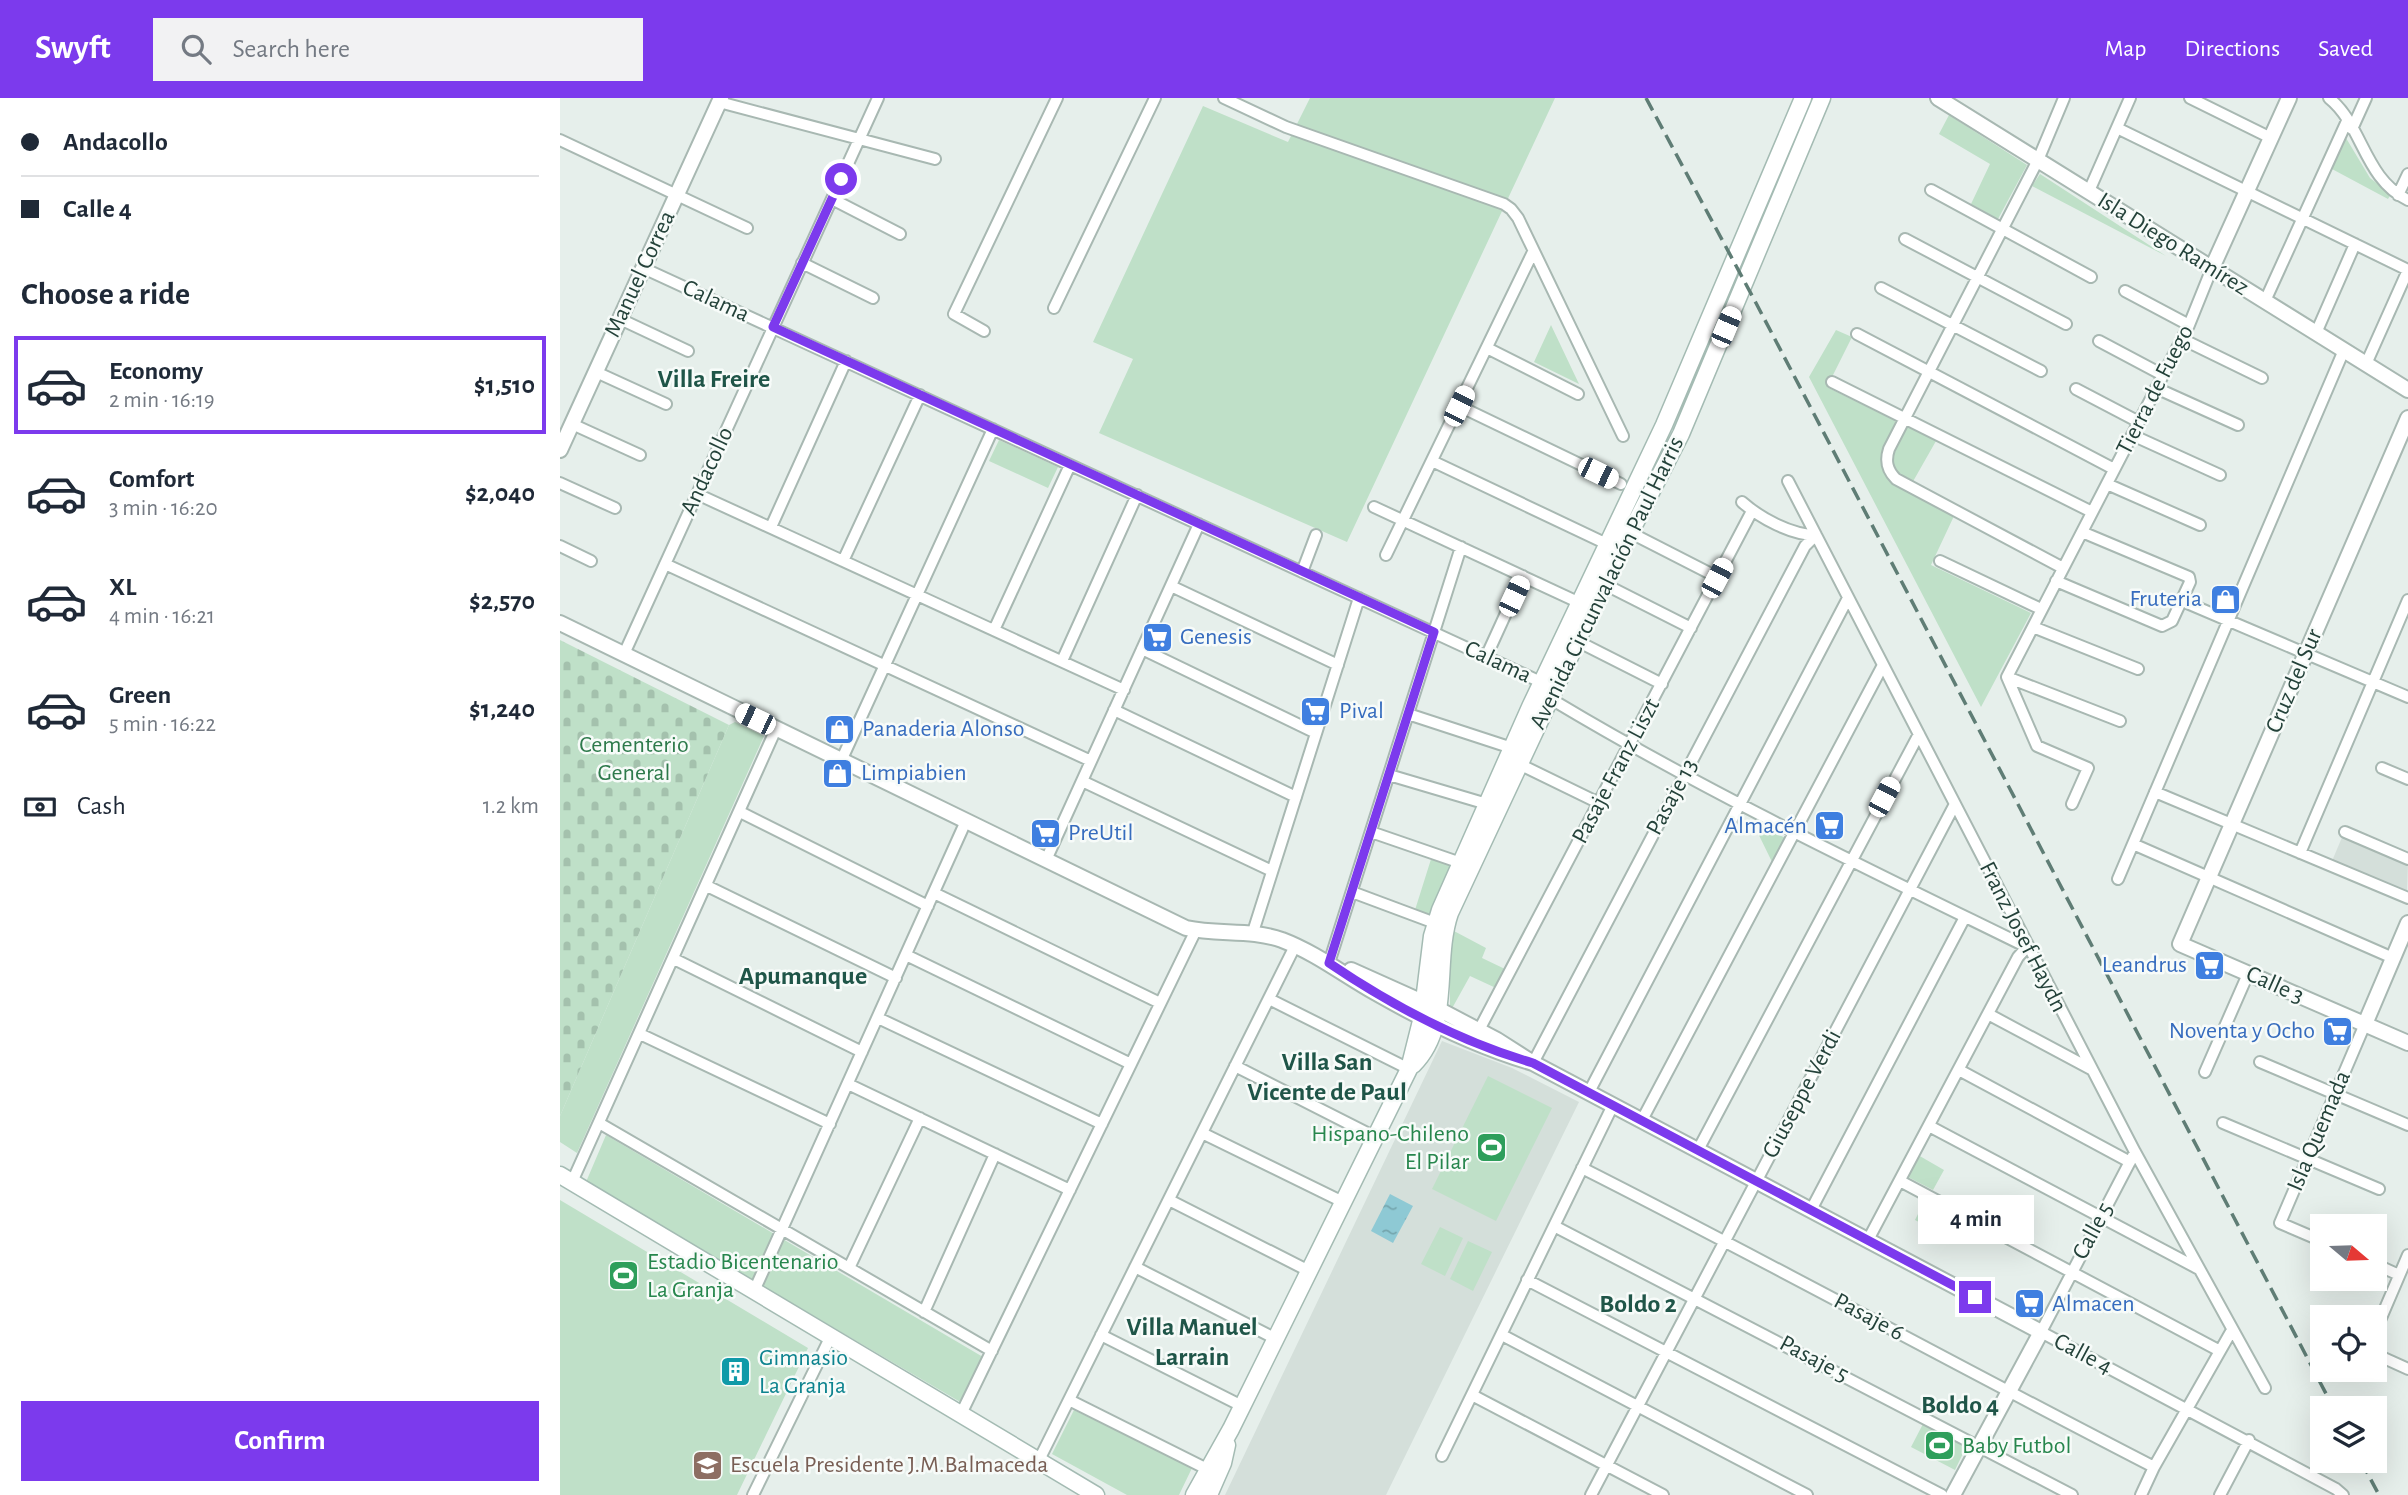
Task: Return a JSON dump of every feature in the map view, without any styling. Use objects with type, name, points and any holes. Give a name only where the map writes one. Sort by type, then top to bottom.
[{"type":"main road","name":"Avenida Circunvalación Paul Harris","points":[[1194,1495],[1231,1429],[1409,1069],[1430,1013],[1446,925],[1519,764],[1580,603],[1664,425],[1803,98]]},
{"type":"main road","name":"Avenida Circunvalación Paul Harris","points":[[1430,1013],[1435,923],[1513,748],[1577,641],[1629,532],[1656,486],[1681,434],[1822,98]]},
{"type":"main road","points":[[566,1179],[1097,1495]]},
{"type":"main road","name":"Avenida Circunvalación Paul Harris","points":[[1209,1495],[1223,1463],[1231,1429]]},
{"type":"street","name":"Andacollo","points":[[624,654],[878,98]]},
{"type":"street","points":[[984,331],[954,314],[1057,98]]},
{"type":"street","points":[[1054,308],[1155,98]]},
{"type":"street","points":[[1224,98],[1296,131],[1508,206],[1518,218],[1623,436]]},
{"type":"street","points":[[1248,110],[1254,98]]},
{"type":"street","name":"Isla Diego Ramírez","points":[[1938,98],[2408,390]]},
{"type":"street","points":[[2063,568],[1901,482],[1889,470],[1887,454],[2038,160],[2064,98]]},
{"type":"street","points":[[2089,191],[2130,98]]},
{"type":"street","points":[[2190,98],[2271,138]]},
{"type":"street","name":"Tierra de Fuego","points":[[2007,677],[2189,325],[2289,98]]},
{"type":"street","points":[[2329,98],[2349,125],[2372,167],[2403,198]]},
{"type":"street","points":[[2264,301],[2349,125],[2366,98]]},
{"type":"street","points":[[720,100],[935,159]]},
{"type":"street","name":"Manuel Correa","points":[[560,450],[720,100]]},
{"type":"street","points":[[2117,128],[2408,270],[2366,364]]},
{"type":"street","points":[[560,140],[747,228]]},
{"type":"street","points":[[2403,198],[2408,174]]},
{"type":"street","points":[[1931,190],[2091,277]]},
{"type":"street","points":[[832,199],[900,234]]},
{"type":"street","points":[[1905,239],[2066,324]]},
{"type":"street","points":[[2316,333],[2355,244]]},
{"type":"street","points":[[1386,555],[1533,252]]},
{"type":"street","points":[[802,263],[873,298]]},
{"type":"street","name":"Calama","points":[[643,268],[1486,657],[1546,690],[1629,746],[1683,776],[2027,947]]},
{"type":"street","points":[[1881,288],[2040,371]]},
{"type":"street","points":[[2125,292],[2189,325]]},
{"type":"street","points":[[620,319],[688,351]]},
{"type":"street","points":[[1857,334],[2114,470]]},
{"type":"street","points":[[2182,339],[2262,378]]},
{"type":"street","points":[[2099,341],[2163,375]]},
{"type":"street","points":[[1487,348],[1578,394]]},
{"type":"street","points":[[2118,879],[2344,350]]},
{"type":"street","points":[[771,527],[846,361]]},
{"type":"street","points":[[596,372],[666,404]]},
{"type":"street","points":[[1832,382],[2092,512]]},
{"type":"street","points":[[2157,388],[2238,425]]},
{"type":"street","points":[[2077,389],[2139,422]]},
{"type":"street","points":[[843,561],[920,395]]},
{"type":"street","points":[[1459,406],[1621,484]]},
{"type":"street","name":"Cruz del Sur","points":[[2180,944],[2408,418]]},
{"type":"street","points":[[572,424],[640,455]]},
{"type":"street","points":[[841,761],[993,429]]},
{"type":"street","points":[[2132,435],[2220,475]]},
{"type":"street","points":[[1432,461],[1609,545]]},
{"type":"street","points":[[994,630],[1070,465]]},
{"type":"street","name":"Franz Josef Haydn","points":[[1788,481],[2092,1069],[2132,1157],[2199,1269],[2265,1388]]},
{"type":"street","points":[[560,483],[615,508]]},
{"type":"street","points":[[2107,484],[2200,525]]},
{"type":"street","points":[[697,494],[1124,690]]},
{"type":"street","points":[[1062,661],[1137,495]]},
{"type":"street","points":[[1742,502],[1752,511],[1798,533],[1816,535]]},
{"type":"street","points":[[1374,507],[1580,603]]},
{"type":"street","name":"Pasaje Franz Liszt","points":[[1479,1030],[1752,511]]},
{"type":"street","points":[[1046,860],[1199,524]]},
{"type":"street","points":[[2056,581],[2162,626],[2172,621],[2190,582],[2189,577],[2082,531]]},
{"type":"street","points":[[1629,532],[1717,578]]},
{"type":"street","points":[[1302,572],[1316,534]]},
{"type":"street","name":"Pasaje 13","points":[[1533,1063],[1805,546],[1816,535]]},
{"type":"street","points":[[560,546],[591,561]]},
{"type":"street","points":[[1329,963],[1461,547]]},
{"type":"street","points":[[1940,561],[2041,610]]},
{"type":"street","points":[[665,564],[1091,761]]},
{"type":"street","points":[[1486,657],[1523,576]]},
{"type":"street","points":[[1604,583],[1690,628]]},
{"type":"street","points":[[1171,586],[1338,665]]},
{"type":"street","points":[[1254,932],[1359,598]]},
{"type":"street","points":[[1589,1092],[1849,598]]},
{"type":"street","points":[[2300,853],[2408,600]]},
{"type":"street","points":[[2188,603],[2408,697]]},
{"type":"street","points":[[560,623],[1186,928],[1254,932],[1295,946],[1329,963],[1374,992],[1430,1013]]},
{"type":"street","points":[[2033,627],[2138,669]]},
{"type":"street","points":[[1577,641],[1661,684]]},
{"type":"street","points":[[1142,649],[1316,733]]},
{"type":"street","points":[[1642,1120],[1883,666]]},
{"type":"street","points":[[2007,677],[2120,721]]},
{"type":"street","points":[[2007,677],[2037,746],[2088,768],[2072,804]]},
{"type":"street","points":[[1114,710],[1296,797]]},
{"type":"street","points":[[1408,714],[1513,748]]},
{"type":"street","points":[[566,1179],[599,1123],[776,729]]},
{"type":"street","points":[[1698,1150],[1919,734]]},
{"type":"street","points":[[1519,764],[1598,803]]},
{"type":"street","points":[[2382,768],[2408,779]]},
{"type":"street","points":[[1389,775],[1487,804]]},
{"type":"street","points":[[1082,781],[1272,871]]},
{"type":"street","points":[[2155,792],[2408,898]]},
{"type":"street","name":"Giuseppe Verdi","points":[[1591,1495],[1955,804]]},
{"type":"street","points":[[740,813],[928,906]]},
{"type":"street","points":[[754,1291],[966,821]]},
{"type":"street","points":[[1371,832],[1461,863]]},
{"type":"street","points":[[2345,832],[2408,859]]},
{"type":"street","points":[[2133,844],[2393,958]]},
{"type":"street","points":[[707,886],[896,978]]},
{"type":"street","points":[[1352,892],[1435,923]]},
{"type":"street","points":[[934,893],[1160,1003]]},
{"type":"street","points":[[1811,1210],[1965,917]]},
{"type":"street","points":[[961,1414],[1196,930]]},
{"type":"street","name":"Isla Quemada","points":[[2310,1236],[2280,1223],[2334,1093],[2407,930]]},
{"type":"street","name":"Calle 3","points":[[2180,944],[2408,1043]]},
{"type":"street","points":[[1039,1461],[1295,946]]},
{"type":"street","points":[[1868,1241],[2018,957],[2027,947]]},
{"type":"street","points":[[906,955],[1131,1064]]},
{"type":"street","points":[[674,960],[862,1052]]},
{"type":"street","points":[[2204,1072],[2248,974]]},
{"type":"street","points":[[1269,999],[1409,1069]]},
{"type":"street","name":"Calle 4","points":[[1430,1013],[1479,1030],[1533,1063],[2249,1440],[2343,1495]]},
{"type":"street","name":"Calle 4","points":[[1430,1013],[1476,1043],[1533,1063]]},
{"type":"street","points":[[1988,1014],[2092,1069]]},
{"type":"street","points":[[878,1018],[1102,1124]]},
{"type":"street","points":[[640,1034],[830,1124]]},
{"type":"street","points":[[2260,1062],[2408,1125]]},
{"type":"street","points":[[1235,1066],[1376,1136]]},
{"type":"street","points":[[1959,1070],[2132,1157]]},
{"type":"street","points":[[848,1084],[1070,1190]]},
{"type":"street","points":[[1442,1456],[1612,1105]]},
{"type":"street","points":[[849,1268],[920,1118]]},
{"type":"street","points":[[599,1123],[992,1351]]},
{"type":"street","points":[[2223,1123],[2379,1189]]},
{"type":"street","points":[[1929,1126],[2199,1269]]},
{"type":"street","points":[[1202,1133],[1343,1202]]},
{"type":"street","points":[[924,1312],[995,1154]]},
{"type":"street","name":"Calle 5","points":[[1953,1495],[2132,1157]]},
{"type":"street","name":"Pasaje 6","points":[[1582,1168],[1725,1240],[2154,1467]]},
{"type":"street","points":[[1900,1181],[2220,1351]]},
{"type":"street","points":[[1169,1200],[1309,1271]]},
{"type":"street","name":"Pasaje 5","points":[[1554,1226],[2072,1495]]},
{"type":"street","points":[[2386,1305],[2408,1255]]},
{"type":"street","points":[[1135,1267],[1276,1339]]},
{"type":"street","points":[[2387,1270],[2399,1275]]},
{"type":"street","points":[[1527,1280],[1941,1495]]},
{"type":"street","points":[[2141,1495],[2154,1467],[2232,1330]]},
{"type":"street","points":[[1101,1335],[1242,1406]]},
{"type":"street","points":[[1502,1335],[1807,1495]]},
{"type":"street","points":[[752,1495],[831,1336]]},
{"type":"street","points":[[2387,1359],[2408,1369]]},
{"type":"street","points":[[1472,1395],[1662,1495]]},
{"type":"street","points":[[1069,1400],[1207,1469]]},
{"type":"street","points":[[2221,1494],[2249,1440]]},
{"type":"shaded area","points":[[2343,835],[2408,862],[2407,893],[2332,861]]},
{"type":"shaded area","name":"Hispano-Chileno El Pilar","points":[[1442,1041],[1512,1068],[1579,1102],[1386,1495],[1225,1495]]},
{"type":"green space","points":[[1310,98],[1555,98],[1347,542],[1099,433],[1133,359],[1093,342],[1203,106],[1288,142]]},
{"type":"green space","points":[[1949,115],[2027,165],[1998,219],[1971,204],[1990,164],[1939,134]]},
{"type":"green space","points":[[2346,138],[2370,178],[2391,194],[2388,199],[2332,169]]},
{"type":"green space","points":[[2040,174],[2166,256],[2032,186]]},
{"type":"green space","points":[[1551,325],[1579,384],[1534,362]]},
{"type":"green space","points":[[1836,330],[1852,337],[1827,387],[1936,441],[1907,492],[1954,516],[1931,565],[2031,613],[1981,707],[1809,377]]},
{"type":"green space","points":[[999,440],[1058,467],[1048,488],[989,461]]},
{"type":"green space","name":"Cementerio General","points":[[560,640],[729,725],[560,1116]]},
{"type":"green space","points":[[735,722],[764,736],[577,1153],[560,1142],[560,1116],[729,725]]},
{"type":"green space","points":[[1752,821],[1789,840],[1774,866]]},
{"type":"green space","points":[[1432,856],[1456,863],[1433,915],[1415,910]]},
{"type":"green space","points":[[1454,931],[1486,948],[1482,958],[1505,969],[1496,988],[1470,976],[1450,1012],[1450,938]]},
{"type":"green space","name":"Hispano-Chileno El Pilar","points":[[1488,1076],[1552,1108],[1496,1221],[1432,1189]]},
{"type":"green space","name":"Estadio Bicentenario La Granja","points":[[606,1135],[983,1357],[962,1403],[586,1182]]},
{"type":"green space","points":[[1918,1155],[1944,1170],[1933,1190],[1906,1176]]},
{"type":"green space","points":[[1926,1198],[1967,1219],[1955,1241],[1915,1220]]},
{"type":"green space","name":"Estadio Bicentenario La Granja","points":[[560,1200],[808,1348],[737,1495],[560,1495]]},
{"type":"green space","points":[[1440,1227],[1463,1238],[1445,1276],[1421,1264]]},
{"type":"green space","points":[[1468,1241],[1492,1252],[1473,1291],[1450,1279]]},
{"type":"green space","points":[[1074,1410],[1192,1468],[1179,1495],[1127,1495],[1052,1454]]},
{"type":"green space","name":"Baby Futbol","points":[[1924,1422],[1967,1445],[1955,1470],[1911,1447]]},
{"type":"water","points":[[1390,1194],[1413,1206],[1393,1243],[1371,1231]]},
{"type":"railway","points":[[1646,98],[1756,303],[2327,1396]]},
{"type":"railway","points":[[2367,1473],[2379,1495]]},
{"type":"place","name":"Fruteria","points":[[2225,599]]},
{"type":"place","name":"Genesis","points":[[1157,637]]},
{"type":"place","name":"Pival","points":[[1316,711]]},
{"type":"place","name":"Panaderia Alonso","points":[[839,729]]},
{"type":"place","name":"Limpiabien","points":[[838,773]]},
{"type":"place","name":"Almacén","points":[[1830,826]]},
{"type":"place","name":"PreUtil","points":[[1045,833]]},
{"type":"place","name":"Leandrus","points":[[2210,965]]},
{"type":"place","name":"Noventa y Ocho","points":[[2338,1031]]},
{"type":"place","name":"Hispano-Chileno El Pilar","points":[[1492,1148]]},
{"type":"place","name":"Estadio Bicentenario La Granja","points":[[624,1276]]},
{"type":"place","name":"Almacen","points":[[2029,1304]]},
{"type":"place","name":"Gimnasio La Granja","points":[[736,1372]]},
{"type":"place","name":"Baby Futbol","points":[[1939,1446]]},
{"type":"place","name":"Escuela Presidente J.M.Balmaceda","points":[[707,1465]]},
{"type":"district","name":"Villa Freire","points":[[714,379]]},
{"type":"district","name":"Apumanque","points":[[803,976]]},
{"type":"district","name":"Villa San Vicente de Paul","points":[[1327,1077]]},
{"type":"district","name":"Boldo 2","points":[[1638,1304]]},
{"type":"district","name":"Villa Manuel Larrain","points":[[1192,1342]]},
{"type":"district","name":"Boldo 4","points":[[1960,1405]]},
{"type":"route","points":[[841,179],[773,327],[1434,632],[1329,963],[1399,1006],[1476,1043],[1533,1063],[1975,1297]]}]
